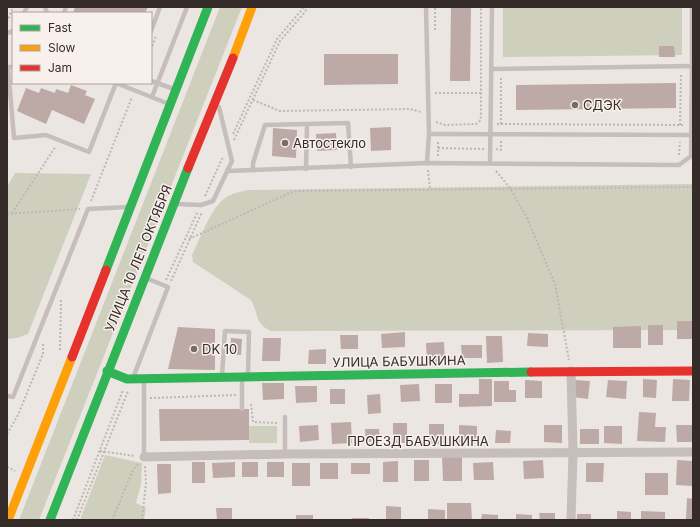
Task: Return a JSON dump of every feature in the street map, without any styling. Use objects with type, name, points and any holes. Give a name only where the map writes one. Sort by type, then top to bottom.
[{"type":"main road","name":"УЛИЦА 10 ЛЕТ ОКТЯБРЯ","points":[[8,520],[208,7]]},
{"type":"main road","name":"УЛИЦА 10 ЛЕТ ОКТЯБРЯ","points":[[50,520],[107,371],[173,204],[217,100],[252,7]]},
{"type":"main road","name":"УЛИЦА БАБУШКИНА","points":[[107,371],[130,378],[144,378],[571,371],[693,371]]},
{"type":"street","points":[[571,371],[573,453],[571,520]]},
{"type":"street","name":"ПРОЕЗД БАБУШКИНА","points":[[144,457],[285,454],[693,452]]},
{"type":"lane","points":[[152,28],[160,7]]},
{"type":"lane","points":[[152,97],[187,7]]},
{"type":"lane","points":[[426,7],[428,113],[427,163]]},
{"type":"lane","points":[[490,164],[492,7]]},
{"type":"lane","points":[[228,171],[427,163],[679,165],[691,156],[692,7]]},
{"type":"lane","points":[[12,66],[8,68],[14,138],[46,135],[89,152],[116,84]]},
{"type":"lane","points":[[491,68],[692,66]]},
{"type":"lane","points":[[152,81],[176,90]]},
{"type":"lane","points":[[118,84],[171,104]]},
{"type":"lane","points":[[173,204],[200,205],[213,201],[228,171],[232,161],[217,100]]},
{"type":"lane","points":[[253,170],[253,163],[265,125],[348,123],[351,167]]},
{"type":"lane","points":[[306,169],[307,124]]},
{"type":"lane","points":[[428,134],[692,134]]},
{"type":"lane","points":[[7,396],[13,397],[88,209],[131,207]]},
{"type":"lane","points":[[130,378],[168,287],[144,278]]},
{"type":"lane","points":[[222,377],[225,331],[249,332],[242,409]]},
{"type":"lane","points":[[144,378],[144,457]]},
{"type":"lane","points":[[285,420],[285,454]]},
{"type":"path","points":[[7,22],[13,7]]},
{"type":"path","points":[[163,286],[277,39],[304,7]]},
{"type":"path","points":[[435,7],[435,30]]},
{"type":"path","points":[[476,124],[480,121],[481,115],[481,7]]},
{"type":"path","points":[[679,165],[681,66]]},
{"type":"path","points":[[435,85],[435,99]]},
{"type":"path","points":[[7,214],[88,209],[135,91]]},
{"type":"path","points":[[435,93],[481,93]]},
{"type":"path","points":[[253,100],[280,111],[410,109],[428,113],[436,122],[445,125],[692,125]]},
{"type":"path","points":[[12,213],[60,140]]},
{"type":"path","points":[[427,163],[430,189]]},
{"type":"path","points":[[490,164],[510,188],[527,218],[555,284],[571,371]]},
{"type":"path","points":[[189,239],[294,191],[693,187]]},
{"type":"path","points":[[60,354],[61,277]]},
{"type":"path","points":[[7,434],[18,415],[43,354],[42,324]]},
{"type":"path","points":[[73,520],[130,378]]},
{"type":"path","points":[[77,520],[104,452],[130,378]]},
{"type":"path","points":[[144,398],[238,395],[250,402],[253,422],[285,420]]},
{"type":"path","points":[[100,451],[144,457]]},
{"type":"path","points":[[112,520],[134,470],[144,457]]},
{"type":"path","points":[[142,520],[146,483],[144,457]]},
{"type":"path","points":[[7,467],[16,471],[14,477]]},
{"type":"green space","points":[[220,7],[242,7],[39,520],[19,520]]},
{"type":"green space","points":[[503,7],[682,7],[682,55],[503,57]]},
{"type":"green space","points":[[15,173],[91,174],[28,334],[17,338],[7,339],[7,187]]},
{"type":"green space","points":[[693,184],[693,330],[271,331],[259,321],[251,300],[193,262],[192,255],[210,217],[219,203],[228,196],[248,190]]},
{"type":"green space","points":[[249,426],[277,426],[277,443],[249,443]]},
{"type":"green space","points":[[105,455],[142,463],[141,484],[136,503],[146,508],[144,520],[80,520]]},
{"type":"building","points":[[75,7],[148,7],[146,12],[73,12]]},
{"type":"building","points":[[451,7],[471,7],[470,81],[450,81]]},
{"type":"building","points":[[659,46],[674,46],[675,57],[659,57]]},
{"type":"building","points":[[324,54],[398,54],[398,84],[324,85]]},
{"type":"building","points":[[676,83],[676,108],[516,110],[516,85]]},
{"type":"building","points":[[71,85],[87,91],[85,95],[95,99],[84,124],[52,110],[46,124],[17,111],[26,88],[39,93],[41,88],[55,93],[56,89],[68,93]]},
{"type":"building","points":[[391,127],[391,150],[371,151],[370,128]]},
{"type":"building","name":"Автостекло","points":[[273,128],[297,130],[296,158],[272,156]]},
{"type":"building","points":[[336,133],[337,150],[317,151],[316,134]]},
{"type":"building","points":[[677,321],[693,321],[693,339],[677,339]]},
{"type":"building","points":[[648,325],[663,325],[663,345],[648,345]]},
{"type":"building","points":[[641,326],[641,348],[613,348],[613,327]]},
{"type":"building","name":"DK 10","points":[[178,327],[215,329],[215,370],[168,369]]},
{"type":"building","points":[[405,332],[405,347],[382,348],[381,334]]},
{"type":"building","points":[[528,333],[548,334],[548,347],[527,346]]},
{"type":"building","points":[[340,335],[358,335],[358,349],[341,349]]},
{"type":"building","points":[[486,336],[502,336],[503,362],[487,363]]},
{"type":"building","points":[[231,338],[242,339],[241,355],[230,354]]},
{"type":"building","points":[[263,338],[281,338],[280,361],[262,361]]},
{"type":"building","points":[[444,342],[445,362],[427,363],[426,343]]},
{"type":"building","points":[[461,345],[482,345],[482,358],[462,358]]},
{"type":"building","points":[[326,349],[326,364],[308,364],[309,350]]},
{"type":"building","points":[[479,379],[492,379],[492,406],[459,407],[459,394],[479,394]]},
{"type":"building","points":[[643,379],[657,380],[656,398],[643,397]]},
{"type":"building","points":[[673,379],[690,380],[689,401],[672,401]]},
{"type":"building","points":[[525,380],[542,381],[542,398],[525,398]]},
{"type":"building","points":[[575,380],[590,381],[588,399],[573,397]]},
{"type":"building","points":[[608,380],[627,381],[626,399],[606,397]]},
{"type":"building","points":[[494,381],[509,381],[509,390],[516,390],[516,402],[494,402]]},
{"type":"building","points":[[262,383],[284,383],[284,399],[263,400]]},
{"type":"building","points":[[419,384],[420,401],[401,402],[400,385]]},
{"type":"building","points":[[435,384],[452,384],[452,403],[435,403]]},
{"type":"building","points":[[295,386],[317,386],[317,402],[296,403]]},
{"type":"building","points":[[330,389],[345,389],[345,404],[330,404]]},
{"type":"building","points":[[380,394],[381,413],[368,414],[367,395]]},
{"type":"building","points":[[159,409],[249,409],[249,440],[160,441]]},
{"type":"building","points":[[639,412],[656,413],[655,427],[666,427],[665,442],[637,441]]},
{"type":"building","points":[[351,422],[352,443],[332,444],[331,423]]},
{"type":"building","points":[[393,423],[407,423],[407,443],[393,443]]},
{"type":"building","points":[[429,424],[444,424],[444,444],[429,444]]},
{"type":"building","points":[[318,425],[319,440],[300,442],[299,426]]},
{"type":"building","points":[[459,425],[477,426],[477,443],[459,442]]},
{"type":"building","points":[[544,425],[562,425],[562,443],[544,442]]},
{"type":"building","points":[[676,425],[693,425],[693,442],[677,442]]},
{"type":"building","points":[[604,426],[622,426],[622,444],[604,443]]},
{"type":"building","points":[[365,429],[379,429],[380,441],[366,442]]},
{"type":"building","points":[[580,429],[599,429],[599,444],[580,444]]},
{"type":"building","points":[[496,430],[511,431],[510,443],[495,443]]},
{"type":"building","points":[[442,456],[462,456],[462,481],[443,481]]},
{"type":"building","points":[[414,460],[429,460],[429,481],[414,481]]},
{"type":"building","points":[[543,460],[544,478],[524,479],[523,461]]},
{"type":"building","points":[[677,460],[693,461],[693,486],[676,485]]},
{"type":"building","points":[[398,461],[398,482],[383,482],[383,462]]},
{"type":"building","points":[[192,462],[205,462],[205,483],[192,483]]},
{"type":"building","points":[[235,462],[235,477],[213,478],[212,463]]},
{"type":"building","points":[[242,462],[258,462],[258,477],[242,477]]},
{"type":"building","points":[[267,462],[284,462],[284,477],[267,477]]},
{"type":"building","points":[[493,462],[494,480],[474,480],[473,463]]},
{"type":"building","points":[[292,463],[310,463],[310,486],[292,486]]},
{"type":"building","points":[[320,463],[338,463],[338,479],[320,479]]},
{"type":"building","points":[[351,463],[370,463],[370,474],[351,474]]},
{"type":"building","points":[[586,463],[604,463],[603,482],[586,482]]},
{"type":"building","points":[[157,464],[171,464],[171,493],[158,494]]},
{"type":"building","points":[[645,473],[668,473],[668,495],[645,495]]},
{"type":"building","points":[[687,498],[693,499],[693,519],[686,519]]},
{"type":"building","points":[[447,503],[471,503],[472,520],[447,520]]},
{"type":"building","points":[[386,506],[401,507],[401,520],[386,520]]},
{"type":"building","points":[[216,508],[232,508],[232,520],[217,520]]},
{"type":"building","points":[[428,509],[445,510],[445,520],[428,520]]},
{"type":"building","points":[[617,511],[631,512],[631,520],[617,520]]},
{"type":"building","points":[[641,511],[665,512],[665,520],[641,520]]},
{"type":"building","points":[[539,513],[555,513],[555,520],[540,520]]},
{"type":"building","points":[[482,514],[498,515],[498,520],[481,520]]},
{"type":"building","points":[[516,514],[532,515],[532,520],[516,520]]},
{"type":"building","points":[[577,514],[591,514],[591,520],[577,520]]},
{"type":"building","points":[[296,515],[313,515],[313,520],[296,520]]},
{"type":"building","points":[[352,518],[369,518],[369,520],[352,520]]},
{"type":"traffic: fast","points":[[106,270],[208,7]]},
{"type":"traffic: fast","points":[[50,520],[188,168]]},
{"type":"traffic: fast","points":[[107,371],[127,379],[531,372]]},
{"type":"traffic: slow","points":[[233,58],[252,7]]},
{"type":"traffic: slow","points":[[8,520],[72,357]]},
{"type":"traffic: jam","points":[[188,168],[233,58]]},
{"type":"traffic: jam","points":[[72,357],[106,270]]},
{"type":"traffic: jam","points":[[531,372],[693,371]]},
{"type":"place","name":"СДЭК","points":[[575,105]]},
{"type":"place","name":"Автостекло","points":[[285,143]]},
{"type":"place","name":"DK 10","points":[[194,349]]}]
